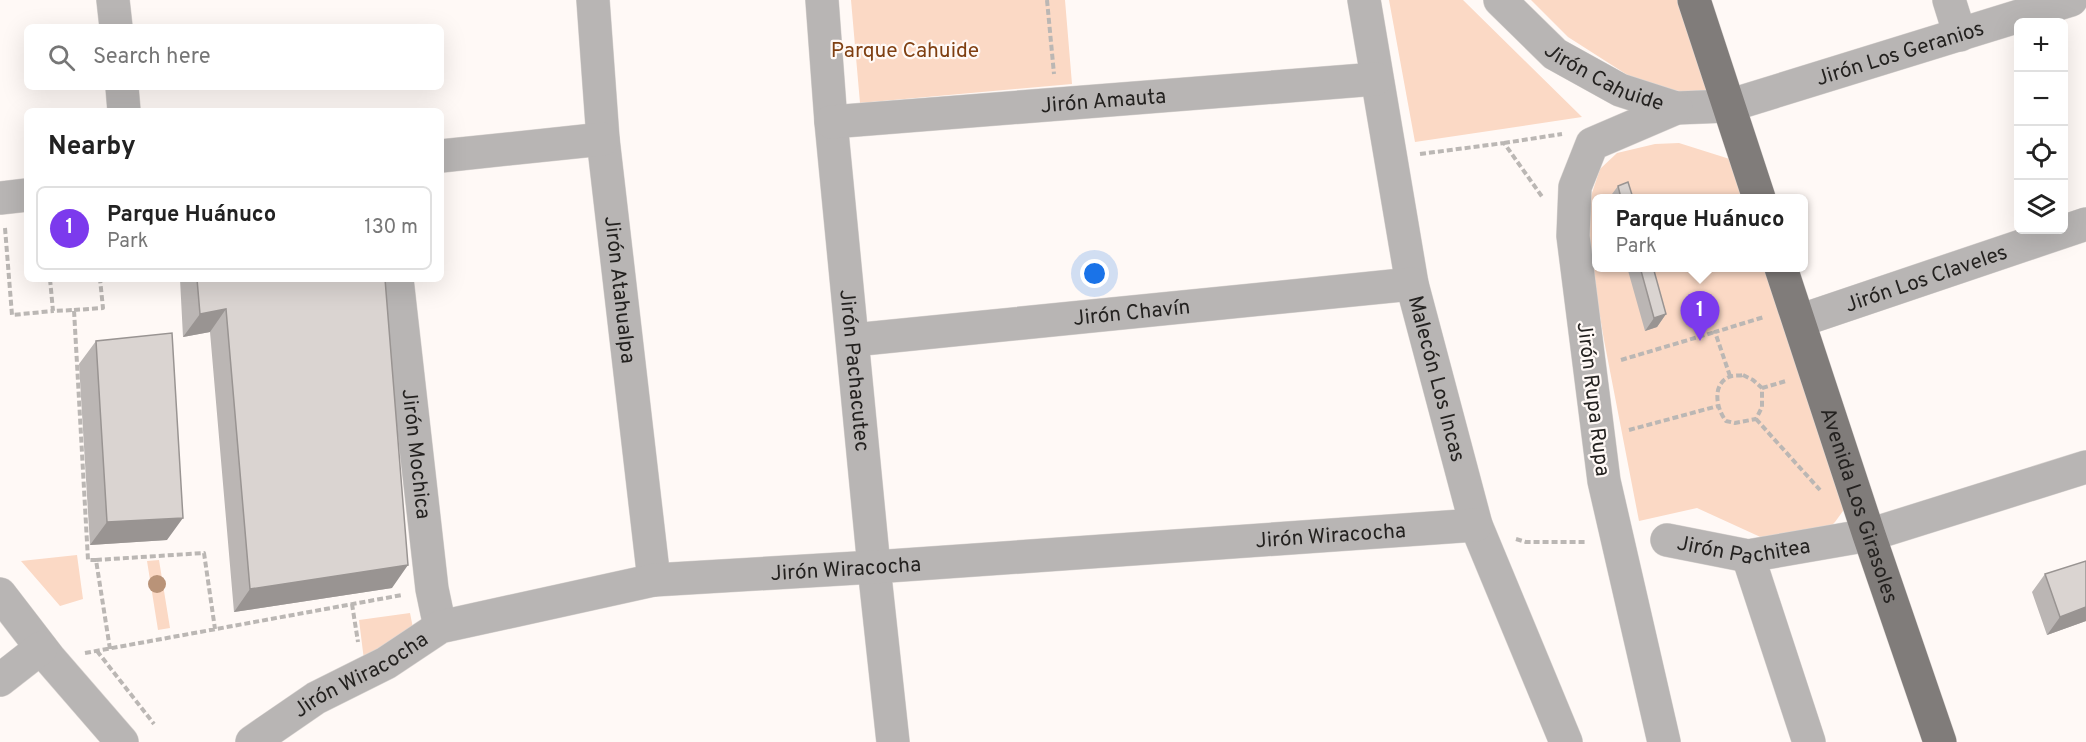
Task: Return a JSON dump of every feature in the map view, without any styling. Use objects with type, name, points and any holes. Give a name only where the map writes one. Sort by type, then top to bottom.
[{"type":"main road","points":[[1694,0],[1758,194]]},
{"type":"main road","name":"Avenida Los Girasoles","points":[[1783,272],[1940,742]]},
{"type":"street","points":[[113,0],[116,24]]},
{"type":"street","name":"Jirón Atahualpa","points":[[593,0],[603,139],[654,580]]},
{"type":"street","name":"Jirón Pachacutec","points":[[822,0],[831,122],[893,742]]},
{"type":"street","name":"Malecón Los Incas","points":[[1364,0],[1412,284],[1476,525],[1566,742]]},
{"type":"street","name":"Jirón Cahuide","points":[[1500,0],[1555,54],[1620,90],[1676,108],[1728,106]]},
{"type":"street","points":[[1949,0],[1960,35]]},
{"type":"street","name":"Jirón Los Geranios","points":[[1728,106],[2071,0]]},
{"type":"street","name":"Jirón Amauta","points":[[831,122],[1376,79]]},
{"type":"street","points":[[122,90],[124,108]]},
{"type":"street","points":[[1592,144],[1676,108]]},
{"type":"street","points":[[444,156],[603,139]]},
{"type":"street","name":"Jirón Rupa Rupa","points":[[1592,144],[1575,187],[1573,236],[1604,481],[1664,742]]},
{"type":"street","points":[[2,212],[24,197]]},
{"type":"street","name":"Jirón Los Claveles","points":[[1799,321],[2086,224]]},
{"type":"street","name":"Jirón Mochica","points":[[397,282],[432,590],[440,627]]},
{"type":"street","name":"Jirón Chavín","points":[[853,340],[1412,284]]},
{"type":"street","name":"Jirón Pachitea","points":[[1667,540],[1748,556],[1869,535],[2086,467]]},
{"type":"street","name":"Jirón Wiracocha","points":[[252,742],[316,698],[386,663],[440,627],[654,580],[1476,525]]},
{"type":"street","points":[[1748,556],[1809,742]]},
{"type":"street","points":[[0,594],[45,653],[122,742]]},
{"type":"street","points":[[0,680],[45,653]]},
{"type":"path","points":[[1047,0],[1057,105]]},
{"type":"path","points":[[1390,158],[1573,132],[1592,144]]},
{"type":"path","points":[[1504,143],[1573,236]]},
{"type":"path","points":[[2,212],[12,315],[103,308],[100,282]]},
{"type":"path","points":[[50,282],[53,311]]},
{"type":"path","points":[[1620,360],[1764,317],[1761,307]]},
{"type":"path","points":[[74,310],[88,560],[204,553],[215,629]]},
{"type":"path","points":[[1715,332],[1730,376]]},
{"type":"path","points":[[1743,375],[1762,388],[1762,407],[1756,419],[1735,423],[1726,421],[1719,412],[1718,406],[1718,393],[1723,381],[1730,376],[1743,375]]},
{"type":"path","points":[[1762,388],[1786,381]]},
{"type":"path","points":[[1622,432],[1718,406]]},
{"type":"path","points":[[1756,419],[1821,490]]},
{"type":"path","points":[[1476,525],[1526,543],[1575,543],[1617,537]]},
{"type":"path","points":[[96,560],[110,649]]},
{"type":"path","points":[[45,653],[110,649],[432,590]]},
{"type":"path","points":[[97,651],[154,724]]},
{"type":"green space","name":"Parque Cahuide","points":[[851,0],[1065,0],[1072,84],[860,103]]},
{"type":"green space","points":[[1389,0],[1463,0],[1582,117],[1415,142]]},
{"type":"green space","points":[[1531,0],[1680,0],[1711,94],[1669,90],[1629,76],[1568,37]]},
{"type":"green space","points":[[1679,143],[1736,161],[1747,194],[1592,194],[1592,269],[1585,228],[1589,202],[1600,169],[1617,153],[1655,144]]},
{"type":"green space","points":[[1592,272],[1772,272],[1846,495],[1843,511],[1835,522],[1824,533],[1767,540],[1697,508],[1639,521]]},
{"type":"green space","points":[[77,555],[83,599],[60,606],[21,561]]},
{"type":"green space","points":[[159,560],[170,628],[158,630],[147,561]]},
{"type":"green space","points":[[410,613],[414,633],[364,660],[359,620]]},
{"type":"building","points":[[1628,182],[1632,194],[1620,194],[1618,186]]},
{"type":"building","points":[[1641,272],[1654,272],[1666,314],[1654,318]]},
{"type":"building","points":[[197,282],[385,282],[408,565],[250,589],[226,309],[200,314]]},
{"type":"building","points":[[172,333],[183,518],[107,522],[96,341]]},
{"type":"building","points":[[2086,561],[2086,607],[2060,617],[2045,574]]},
{"type":"place","name":"Parque Huánuco","points":[[1700,341]]}]
